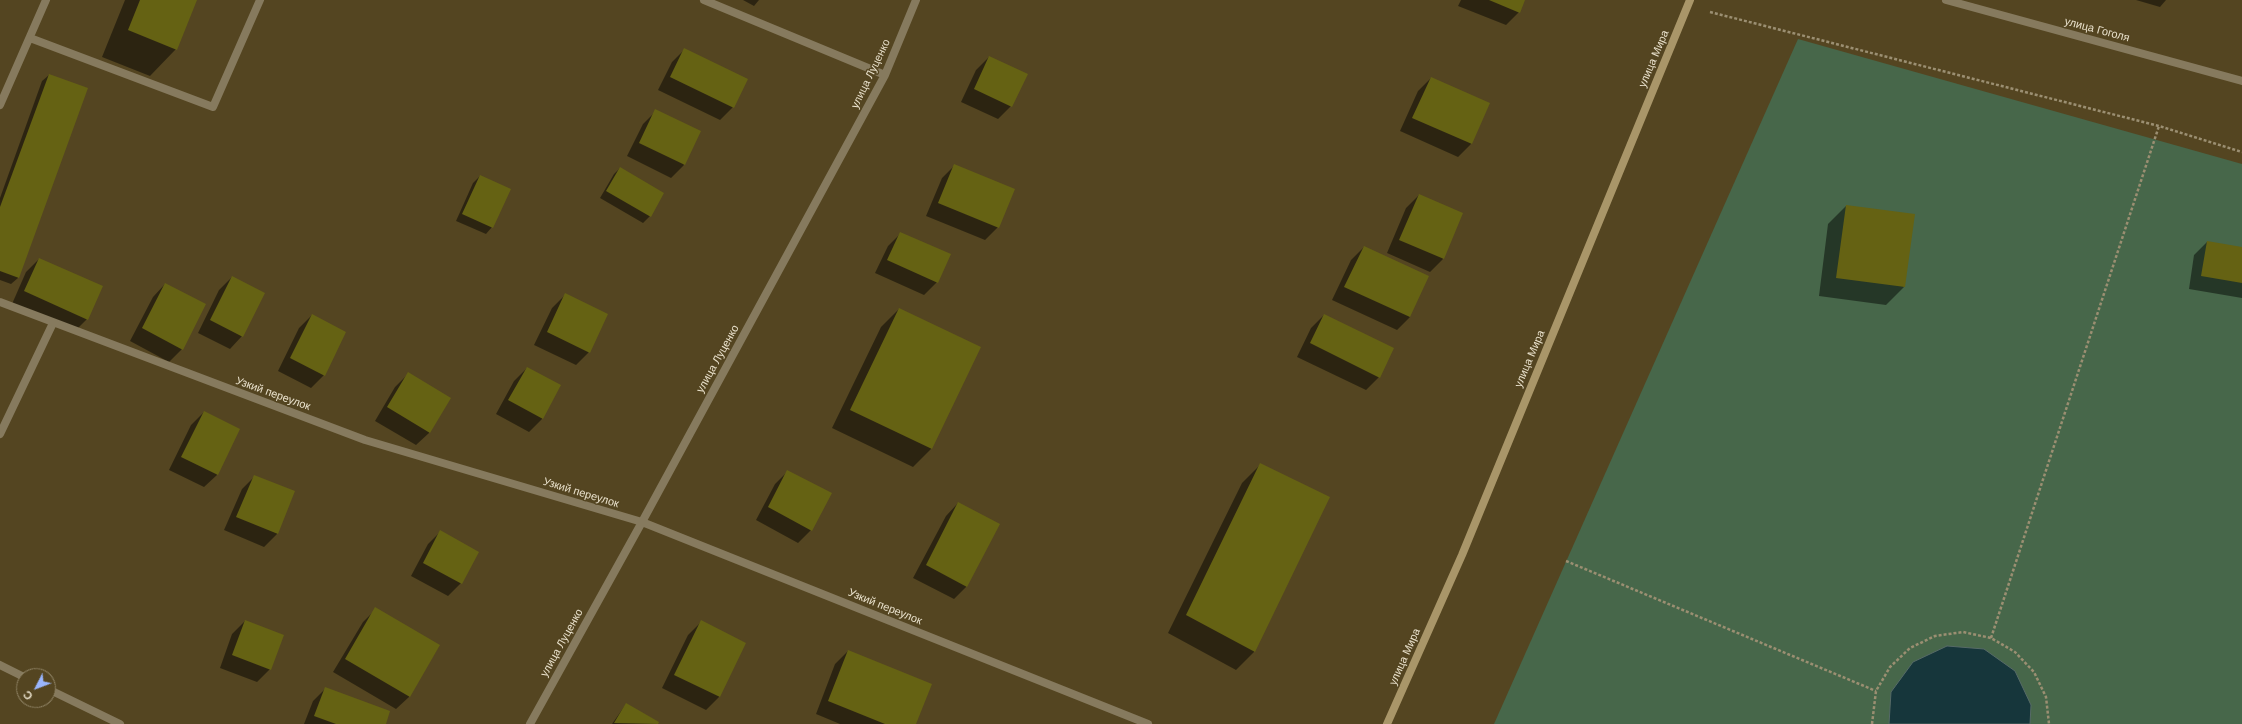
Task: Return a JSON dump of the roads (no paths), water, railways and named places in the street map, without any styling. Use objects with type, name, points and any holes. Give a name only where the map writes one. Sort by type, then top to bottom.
[{"type":"main road","name":"улица Мира","points":[[1387,724],[1462,555],[1689,3]]},
{"type":"street","points":[[0,105],[46,0]]},
{"type":"street","points":[[30,38],[213,107],[260,0]]},
{"type":"street","points":[[704,0],[885,75]]},
{"type":"street","name":"улица Луценко","points":[[530,724],[642,522],[885,75],[916,0]]},
{"type":"street","name":"улица Гоголя","points":[[1946,0],[2242,81]]},
{"type":"street","name":"Узкий переулок","points":[[0,302],[365,440],[642,522],[1148,724]]},
{"type":"street","points":[[0,434],[53,323]]},
{"type":"street","points":[[0,665],[16,673]]},
{"type":"street","points":[[56,693],[120,724]]},
{"type":"water","points":[[1947,646],[1984,649],[2015,671],[2031,705],[2030,724],[1889,724],[1891,692],[1913,662]]}]
